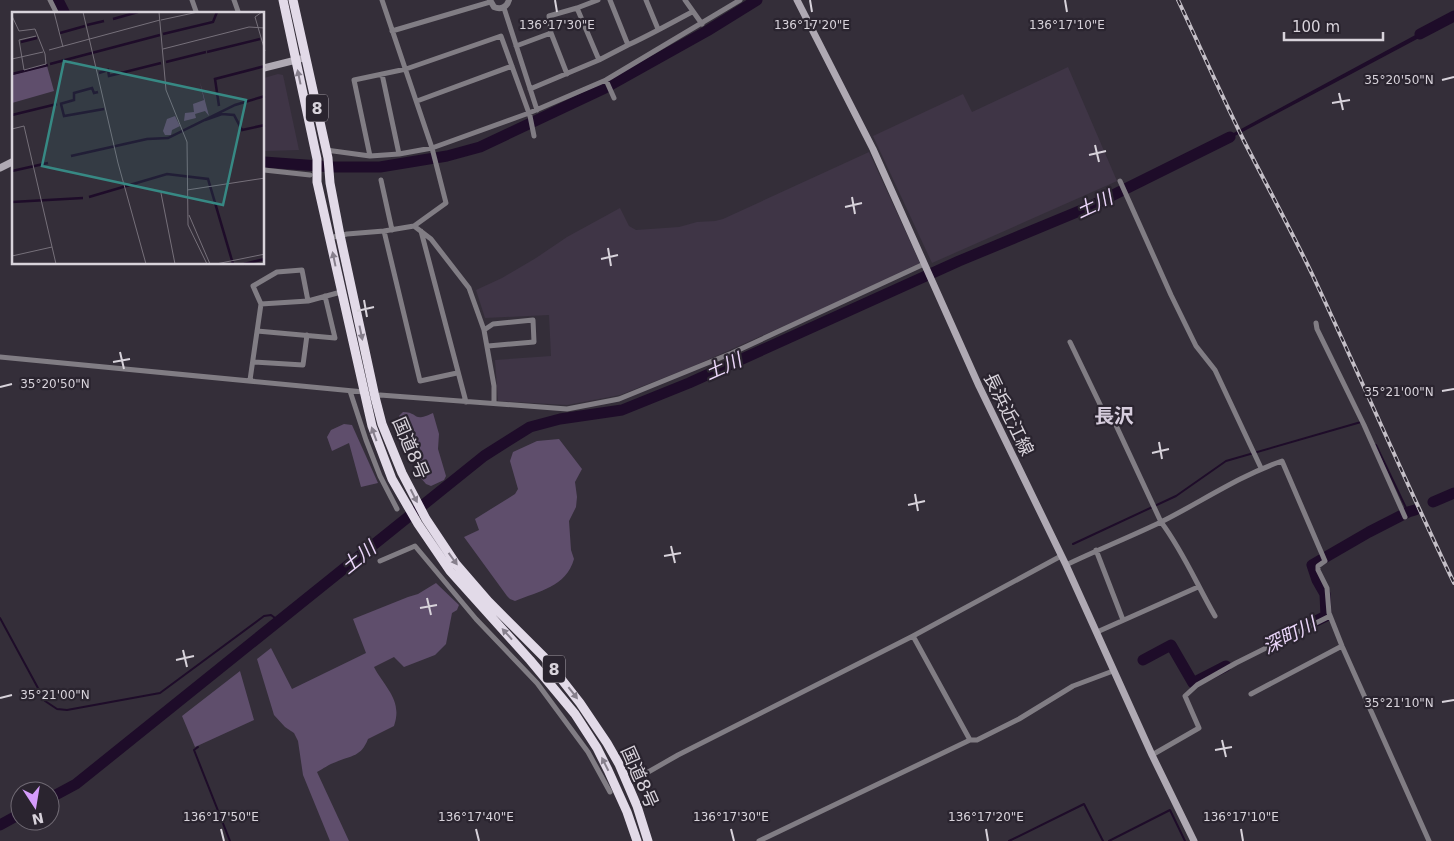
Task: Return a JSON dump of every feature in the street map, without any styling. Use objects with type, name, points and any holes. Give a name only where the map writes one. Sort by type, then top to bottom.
[{"type":"highway","name":"国道8号","points":[[283,0],[317,159],[317,182],[341,292],[372,426],[392,479],[422,522],[456,564],[544,657],[580,703],[619,764],[637,806],[648,841]]},
{"type":"highway","name":"国道8号","points":[[293,0],[327,154],[340,235],[382,424],[422,522],[450,571],[530,660],[575,714],[597,748],[608,770],[627,812],[636,841]]},
{"type":"main road","name":"長浜近江線","points":[[797,0],[873,149],[983,394],[1066,566],[1152,755],[1194,841]]},
{"type":"main road","points":[[265,68],[306,58]]},
{"type":"main road","points":[[0,168],[12,162]]},
{"type":"street","points":[[50,0],[56,12]]},
{"type":"street","points":[[192,0],[196,12]]},
{"type":"street","points":[[234,0],[238,12]]},
{"type":"street","points":[[329,238],[414,226],[446,203],[433,149],[382,0]]},
{"type":"street","points":[[392,31],[490,1],[497,8],[504,8],[509,0]]},
{"type":"street","points":[[567,74],[551,33],[548,16],[598,0]]},
{"type":"street","points":[[610,0],[628,45]]},
{"type":"street","points":[[646,0],[658,29]]},
{"type":"street","points":[[685,0],[702,24]]},
{"type":"street","points":[[327,154],[370,156],[433,149],[530,114],[606,80],[740,0]]},
{"type":"street","points":[[504,8],[536,110]]},
{"type":"street","points":[[577,8],[599,60]]},
{"type":"street","points":[[530,89],[599,60],[692,12]]},
{"type":"street","points":[[516,46],[551,33]]},
{"type":"street","points":[[370,156],[354,80],[406,69],[501,36],[530,114],[534,135]]},
{"type":"street","points":[[417,101],[512,66]]},
{"type":"street","points":[[382,74],[399,154]]},
{"type":"street","points":[[606,80],[614,98]]},
{"type":"street","points":[[265,170],[310,175]]},
{"type":"street","points":[[381,180],[392,230]]},
{"type":"street","points":[[1120,181],[1170,295],[1196,346],[1215,370],[1261,468]]},
{"type":"street","points":[[414,226],[431,239],[469,288],[488,346],[494,386],[494,403]]},
{"type":"street","points":[[384,231],[420,381],[457,373]]},
{"type":"street","points":[[421,231],[466,402]]},
{"type":"street","points":[[375,397],[567,409],[619,399],[732,353],[925,266]]},
{"type":"street","points":[[250,380],[261,304],[253,286],[276,272],[302,270],[308,301]]},
{"type":"street","points":[[261,304],[308,301],[341,292]]},
{"type":"street","points":[[257,330],[335,338],[325,296]]},
{"type":"street","points":[[484,330],[493,324],[533,320],[534,342],[488,346]]},
{"type":"street","points":[[1316,322],[1317,329],[1405,517]]},
{"type":"street","points":[[253,362],[303,366],[307,335]]},
{"type":"street","points":[[1070,342],[1108,421],[1114,421],[1161,522],[1170,533],[1215,616]]},
{"type":"street","points":[[0,357],[364,392]]},
{"type":"street","points":[[350,391],[380,476],[397,509]]},
{"type":"street","points":[[1066,566],[1096,550],[1161,522],[1261,468],[1282,461],[1325,561],[1318,566],[1318,570],[1327,588],[1330,616],[1429,841]]},
{"type":"street","points":[[380,561],[415,546],[476,619],[537,683],[588,752],[610,792]]},
{"type":"street","points":[[1096,550],[1123,620]]},
{"type":"street","points":[[636,779],[678,755],[913,636],[1061,556]]},
{"type":"street","points":[[1097,632],[1198,587]]},
{"type":"street","points":[[1152,755],[1200,728],[1185,696],[1197,685],[1236,663],[1330,616]]},
{"type":"street","points":[[913,636],[970,740]]},
{"type":"street","points":[[1251,694],[1342,646]]},
{"type":"street","points":[[759,841],[970,740],[978,740],[1019,719],[1073,686],[1114,671]]},
{"type":"shaded area","points":[[1432,26],[1434,30],[1218,145],[1217,142]]},
{"type":"shaded area","points":[[1068,67],[1117,181],[932,263],[873,136],[963,94],[972,112]]},
{"type":"shaded area","points":[[278,74],[283,75],[299,150],[265,151],[265,78]]},
{"type":"shaded area","points":[[869,152],[920,263],[827,307],[689,368],[620,395],[567,405],[498,401],[495,360],[551,356],[549,315],[485,318],[476,290],[502,278],[567,237],[620,208],[629,226],[636,230],[679,227],[697,222],[715,221]]},
{"type":"shaded area","points":[[403,412],[408,412],[418,417],[433,413],[439,434],[438,449],[446,476],[444,480],[431,486],[426,484],[420,477],[415,453],[399,416]]},
{"type":"shaded area","points":[[344,424],[352,425],[378,483],[361,487],[349,443],[332,451],[327,437],[331,430]]},
{"type":"shaded area","points":[[559,439],[582,469],[575,482],[576,507],[569,521],[571,550],[574,559],[565,576],[558,582],[542,591],[515,601],[507,596],[464,537],[479,530],[475,519],[515,494],[518,489],[510,461],[513,452],[537,441]]},
{"type":"shaded area","points":[[436,583],[459,605],[457,610],[452,613],[446,644],[435,655],[404,667],[394,657],[374,667],[395,701],[396,717],[394,726],[368,739],[362,749],[355,755],[331,764],[317,772],[349,841],[330,841],[303,775],[298,741],[294,733],[285,727],[274,715],[257,659],[271,648],[292,689],[366,653],[353,619],[418,594]]},
{"type":"shaded area","points":[[240,671],[254,720],[195,747],[182,716]]},
{"type":"waterway","points":[[58,0],[64,12]]},
{"type":"waterway","points":[[265,162],[333,167],[380,167],[447,156],[480,147],[605,88],[707,31],[757,0]]},
{"type":"waterway","name":"土川","points":[[1420,34],[1454,16]]},
{"type":"waterway","name":"土川","points":[[60,793],[76,784],[484,456],[530,427],[560,419],[622,410],[689,383],[959,261],[1089,207],[1230,137]]},
{"type":"waterway","points":[[1073,544],[1176,496],[1226,461],[1361,422]]},
{"type":"waterway","points":[[1376,445],[1408,512]]},
{"type":"waterway","name":"深町川","points":[[1433,502],[1454,493]]},
{"type":"waterway","name":"深町川","points":[[1314,622],[1326,616],[1325,594],[1317,580],[1312,565],[1369,532],[1415,510]]},
{"type":"waterway","points":[[0,618],[45,701],[57,709],[67,710],[160,693],[264,616],[271,615],[279,621]]},
{"type":"waterway","name":"深町川","points":[[1143,660],[1171,645],[1193,683],[1226,666]]},
{"type":"waterway","points":[[198,747],[194,750],[230,841]]},
{"type":"waterway","points":[[1009,841],[1084,804],[1103,841]]},
{"type":"waterway","points":[[1109,841],[1170,810],[1185,841]]},
{"type":"waterway","name":"土川","points":[[0,825],[10,820]]},
{"type":"railway","points":[[1178,0],[1244,141],[1313,276],[1454,583]]},
{"type":"district","name":"長沢","points":[[1114,416]]}]
